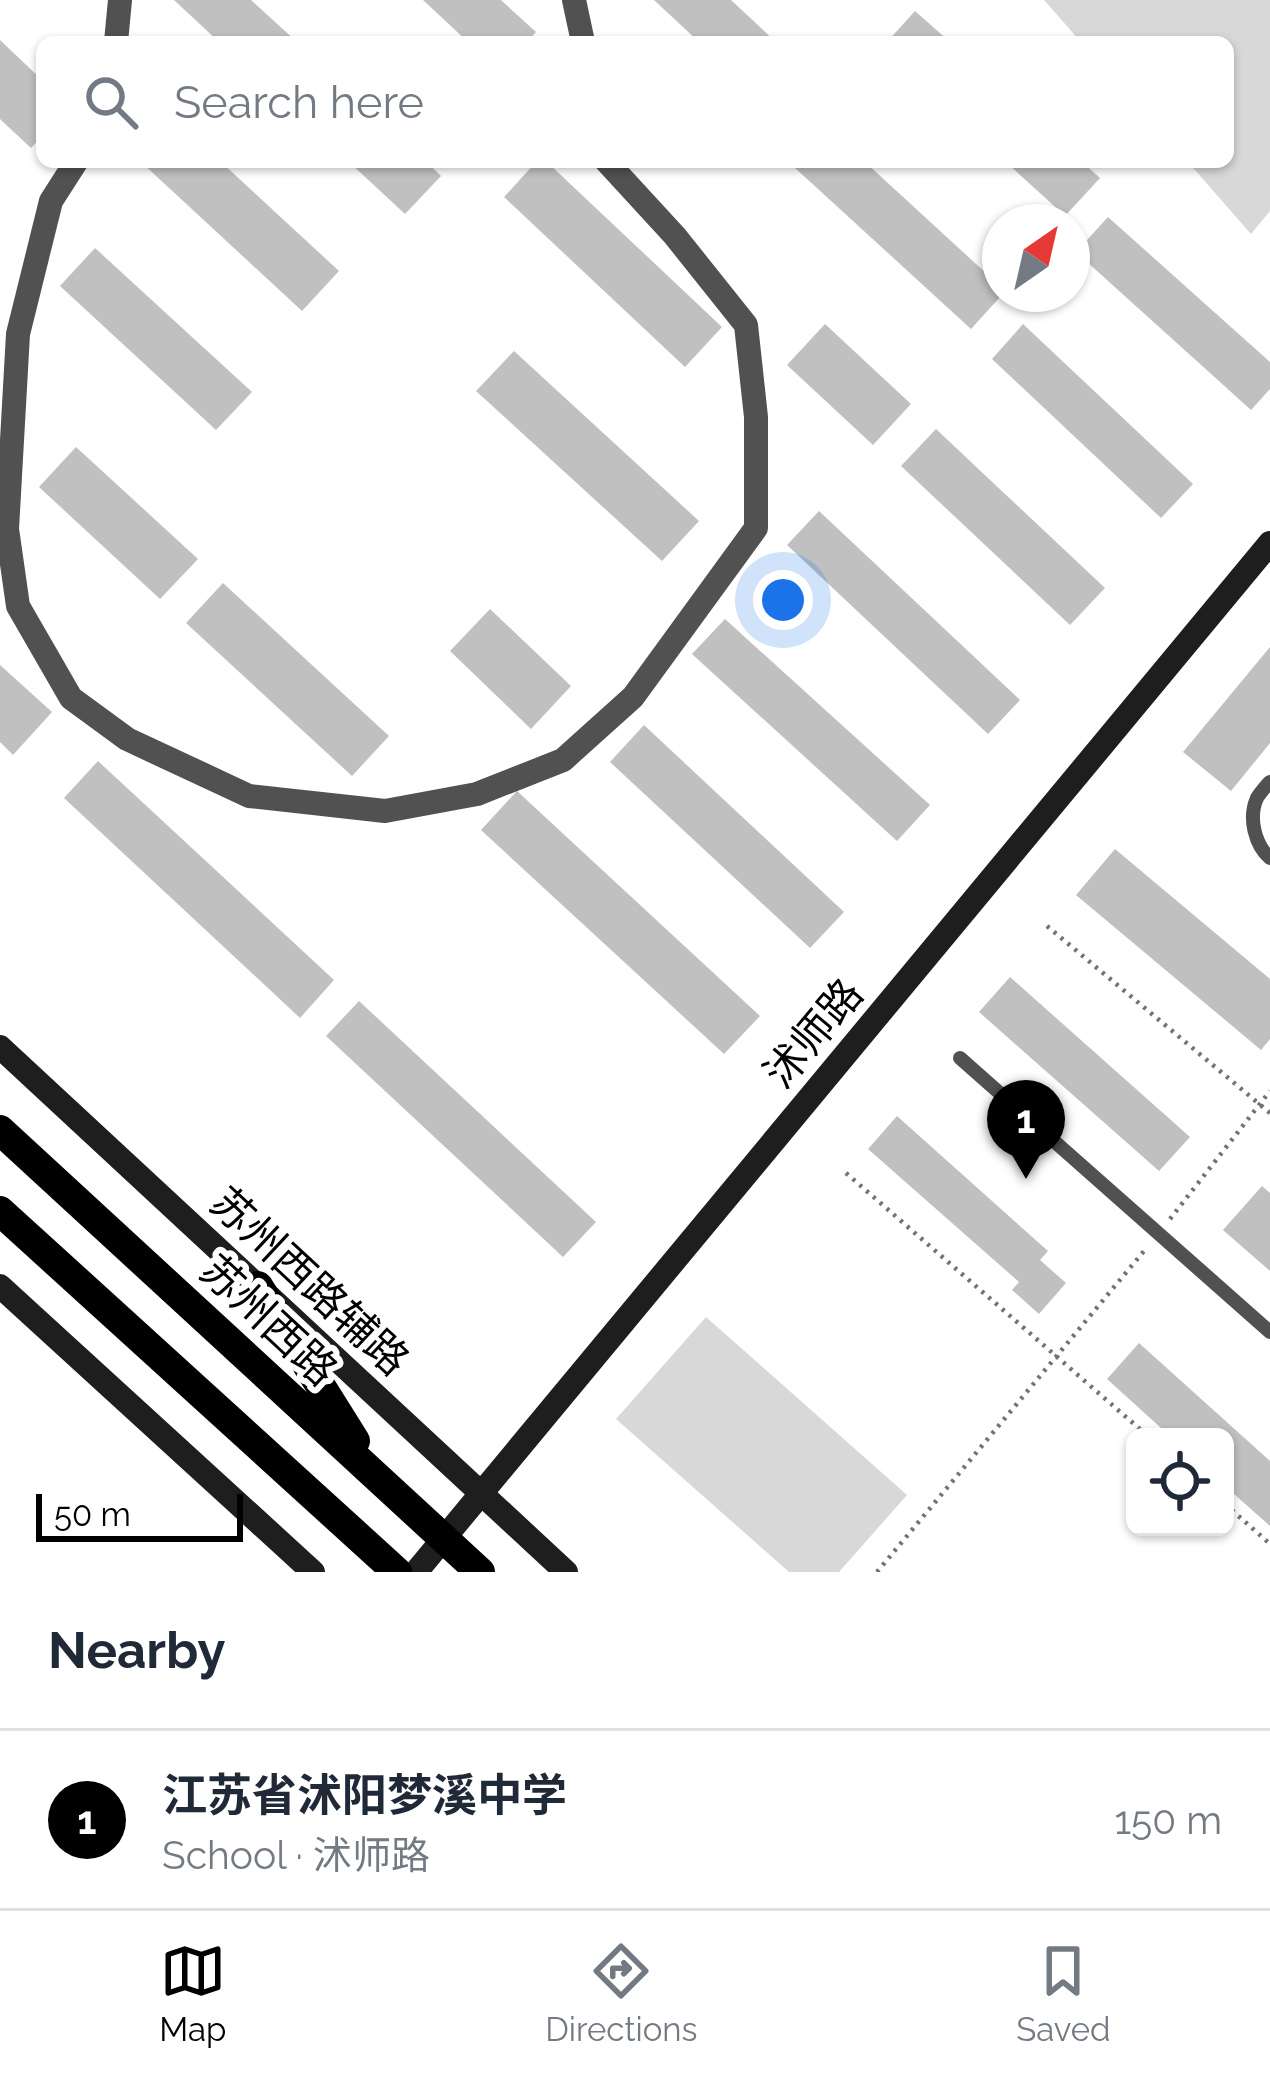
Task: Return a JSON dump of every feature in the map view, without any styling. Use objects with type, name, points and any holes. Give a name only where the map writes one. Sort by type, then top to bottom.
[{"type":"main road","name":"苏州西路","points":[[0,1130],[480,1572]]},
{"type":"main road","points":[[0,1211],[397,1572]]},
{"type":"main road","points":[[258,1286],[377,1477]]},
{"type":"street","points":[[117,36],[120,0]]},
{"type":"street","points":[[574,0],[582,36]]},
{"type":"street","points":[[72,168],[52,201],[18,334],[7,529],[18,606],[71,698],[128,739],[249,796],[385,811],[477,794],[563,760],[633,697],[756,528],[756,417],[746,325],[613,168]]},
{"type":"street","name":"沭师路","points":[[416,1572],[1270,543]]},
{"type":"street","name":"苏州西路辅路","points":[[0,1047],[566,1572]]},
{"type":"street","points":[[0,1286],[313,1572]]},
{"type":"lane","points":[[1270,782],[1257,797],[1252,820],[1261,850],[1270,857]]},
{"type":"lane","points":[[960,1058],[1270,1332]]},
{"type":"path","points":[[1047,926],[1270,1114]]},
{"type":"path","points":[[878,1572],[1159,1234],[1270,1091]]},
{"type":"path","points":[[846,1172],[1139,1428]]},
{"type":"path","points":[[1234,1512],[1270,1544]]},
{"type":"shaded area","points":[[1044,0],[1270,0],[1270,211],[1251,234],[1193,168],[1234,168],[1234,36],[1076,36]]},
{"type":"shaded area","points":[[706,1317],[907,1495],[839,1572],[789,1572],[616,1419]]},
{"type":"building","points":[[174,0],[251,0],[290,36],[213,36]]},
{"type":"building","points":[[423,0],[501,0],[536,32],[532,36],[462,36]]},
{"type":"building","points":[[654,0],[731,0],[770,36],[693,36]]},
{"type":"building","points":[[915,11],[943,36],[892,36]]},
{"type":"building","points":[[0,40],[36,74],[36,143],[31,148],[0,119]]},
{"type":"building","points":[[147,168],[227,168],[339,271],[302,311]]},
{"type":"building","points":[[355,168],[433,168],[441,176],[405,214]]},
{"type":"building","points":[[531,168],[553,168],[722,327],[685,367],[504,197]]},
{"type":"building","points":[[795,168],[872,168],[982,269],[982,312],[986,312],[971,329]]},
{"type":"building","points":[[1013,168],[1089,168],[1100,178],[1076,204],[1052,204]]},
{"type":"building","points":[[1108,217],[1270,362],[1270,389],[1251,410],[1090,265],[1090,237]]},
{"type":"building","points":[[95,248],[252,392],[216,430],[60,286]]},
{"type":"building","points":[[825,324],[911,404],[873,445],[787,365]]},
{"type":"building","points":[[1023,324],[1193,484],[1161,518],[992,359]]},
{"type":"building","points":[[514,351],[699,521],[662,561],[476,391]]},
{"type":"building","points":[[936,429],[1105,588],[1070,625],[901,466]]},
{"type":"building","points":[[76,447],[198,559],[160,599],[39,487]]},
{"type":"building","points":[[819,511],[1020,700],[988,734],[787,545]]},
{"type":"building","points":[[223,583],[389,736],[352,776],[186,623]]},
{"type":"building","points":[[490,609],[571,686],[531,729],[450,651]]},
{"type":"building","points":[[725,619],[930,805],[897,841],[692,654]]},
{"type":"building","points":[[1270,647],[1270,743],[1231,791],[1183,752]]},
{"type":"building","points":[[0,665],[52,712],[13,755],[0,742]]},
{"type":"building","points":[[644,725],[844,912],[810,948],[610,762]]},
{"type":"building","points":[[98,761],[334,980],[300,1018],[64,798]]},
{"type":"building","points":[[517,791],[760,1016],[724,1054],[481,830]]},
{"type":"building","points":[[1115,849],[1270,979],[1270,1039],[1261,1050],[1076,895]]},
{"type":"building","points":[[1010,977],[1190,1137],[1159,1171],[979,1012]]},
{"type":"building","points":[[359,1001],[596,1222],[563,1257],[326,1036]]},
{"type":"building","points":[[897,1116],[1048,1251],[1040,1260],[1066,1283],[1039,1314],[1012,1290],[1019,1282],[868,1149]]},
{"type":"building","points":[[1262,1186],[1270,1193],[1270,1271],[1223,1230]]},
{"type":"building","points":[[1139,1343],[1233,1428],[1161,1428],[1107,1379]]},
{"type":"building","points":[[1234,1429],[1270,1461],[1270,1526],[1234,1494]]},
{"type":"place","name":"江苏省沭阳梦溪中学","points":[[1026,1179]]}]
